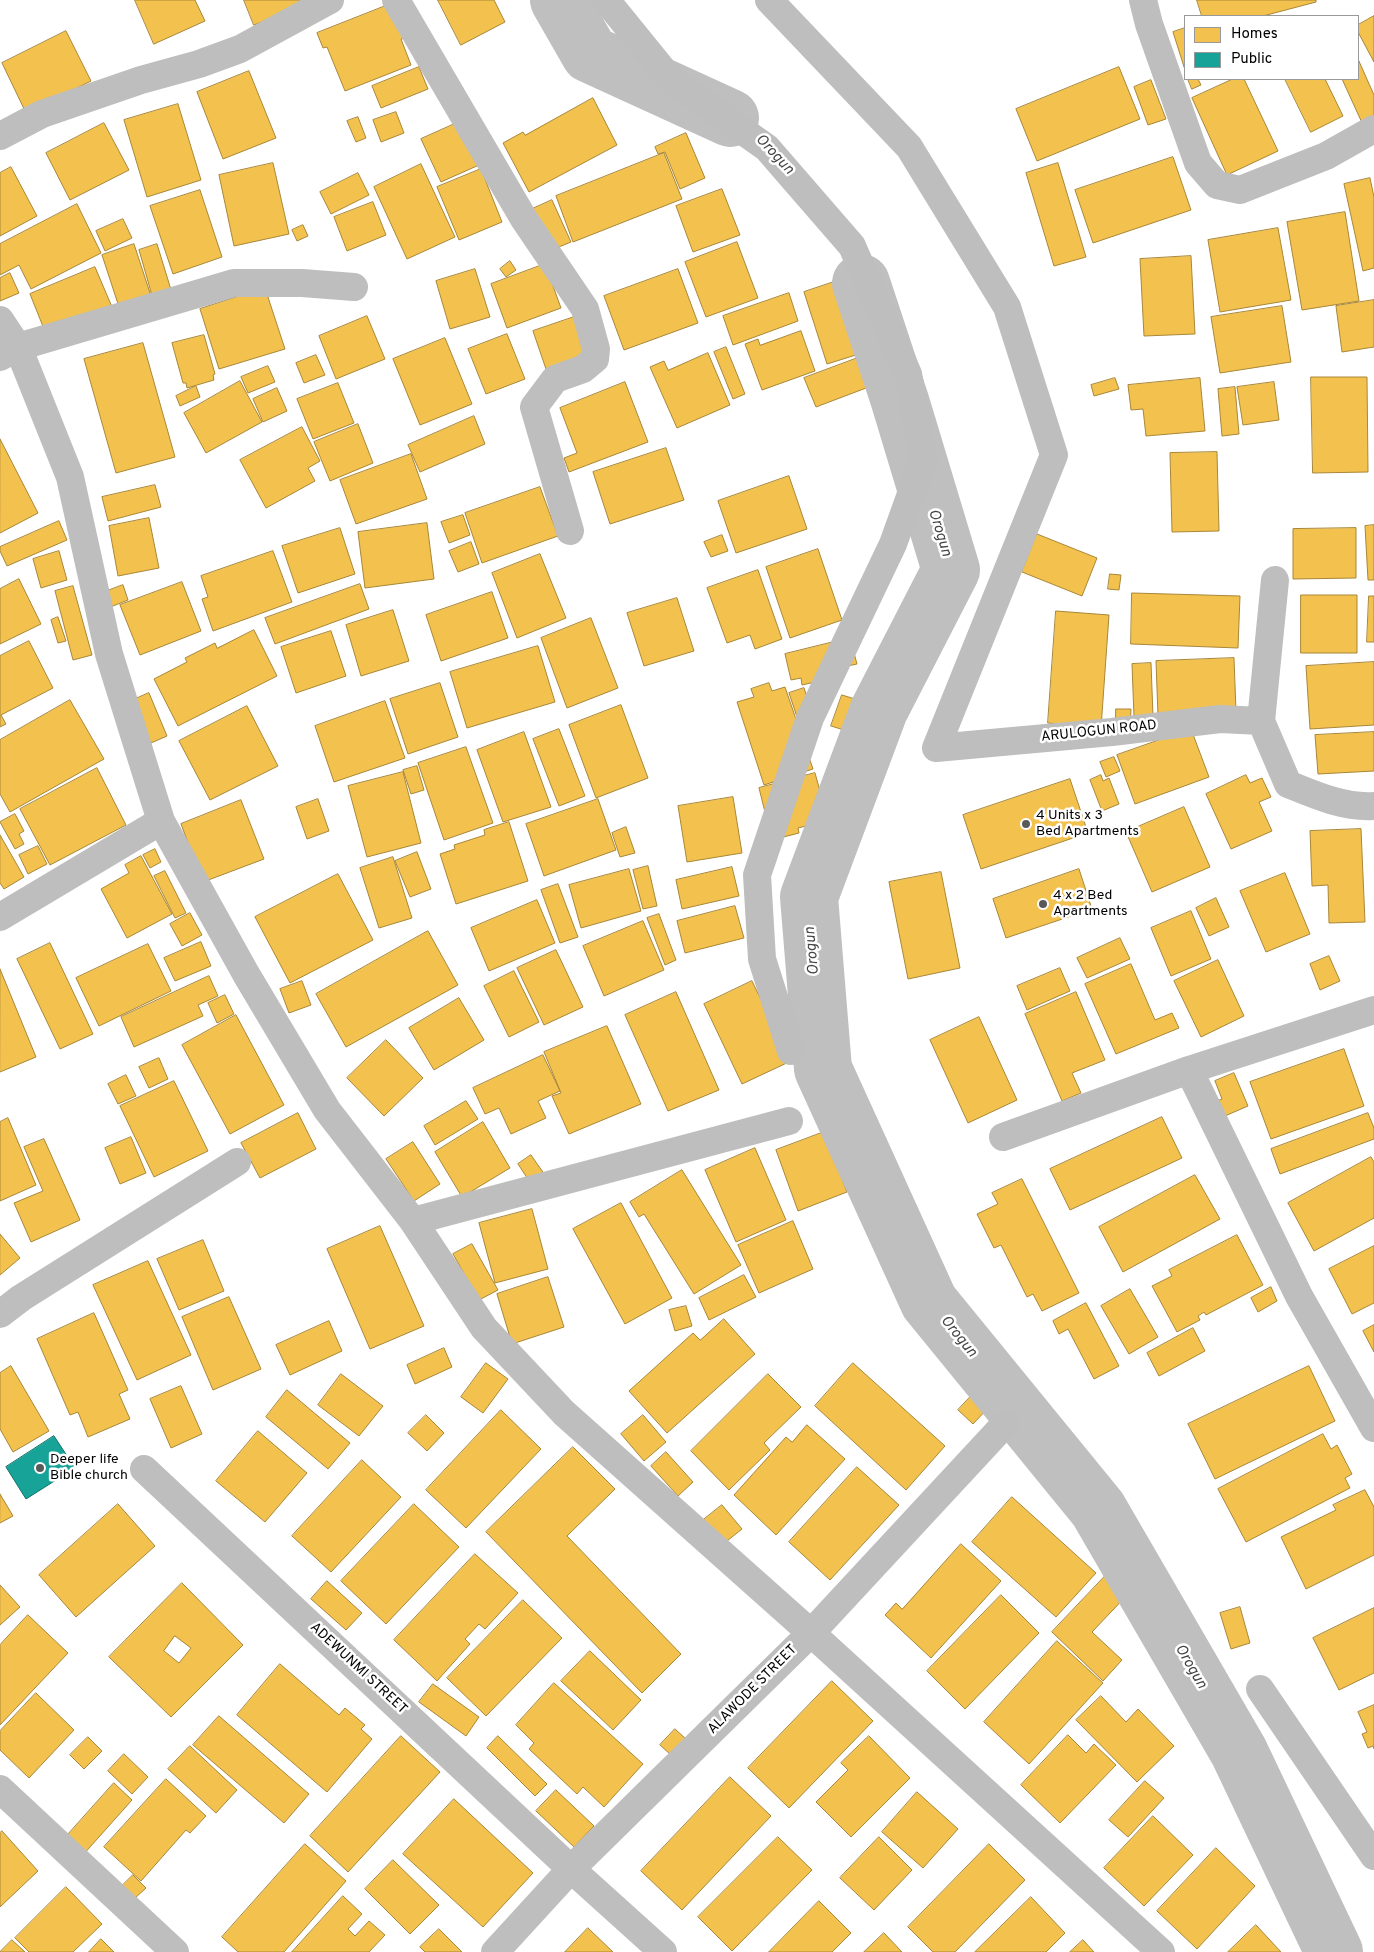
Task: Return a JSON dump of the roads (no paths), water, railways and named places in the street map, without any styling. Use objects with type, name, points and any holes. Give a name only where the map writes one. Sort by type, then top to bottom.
[{"type":"street","points":[[0,136],[42,114],[240,49],[330,0]]},
{"type":"street","points":[[396,0],[524,219],[585,309],[596,349],[595,359],[583,370],[555,379],[534,407],[570,531]]},
{"type":"street","points":[[606,0],[671,80],[767,148],[852,246],[908,374],[924,458],[893,544],[810,718],[757,875],[762,959],[791,1051]]},
{"type":"street","name":"ARULOGUN ROAD","points":[[769,0],[909,147],[1007,307],[1054,455],[936,748],[1103,733],[1220,719],[1261,721]]},
{"type":"street","points":[[1143,0],[1149,24],[1198,163],[1217,185],[1240,190],[1326,156],[1374,128]]},
{"type":"street","points":[[9,352],[234,283],[302,283],[354,287]]},
{"type":"street","points":[[0,320],[9,352],[70,477],[109,654],[161,821],[246,974],[327,1110],[413,1222],[484,1328],[564,1413],[811,1633],[1161,1952]]},
{"type":"street","points":[[1275,580],[1261,721],[1288,784],[1322,798],[1374,806]]},
{"type":"street","points":[[0,917],[161,821]]},
{"type":"street","points":[[1003,1137],[1189,1070],[1374,1010]]},
{"type":"street","points":[[1189,1070],[1299,1296],[1374,1428]]},
{"type":"street","points":[[413,1222],[789,1122]]},
{"type":"street","points":[[0,1314],[21,1298],[237,1162]]},
{"type":"street","name":"ALAWODE STREET","points":[[495,1952],[571,1869],[811,1633],[1005,1424]]},
{"type":"street","name":"ADEWUNMI STREET","points":[[144,1470],[571,1869],[663,1952]]},
{"type":"street","points":[[1260,1689],[1374,1856]]},
{"type":"street","points":[[0,1789],[175,1952]]},
{"type":"waterway","name":"Orogun","points":[[559,0],[590,54],[730,118]]},
{"type":"waterway","name":"Orogun","points":[[861,283],[900,401],[951,570],[879,710],[809,897],[823,1069],[929,1302],[1098,1509],[1239,1752],[1334,1952]]},
{"type":"place","name":"4 Units x 3 Bed Apartments","points":[[1026,824]]},
{"type":"place","name":"4 x 2 Bed Apartments","points":[[1043,904]]},
{"type":"place","name":"Deeper life Bible church","points":[[40,1468]]}]
